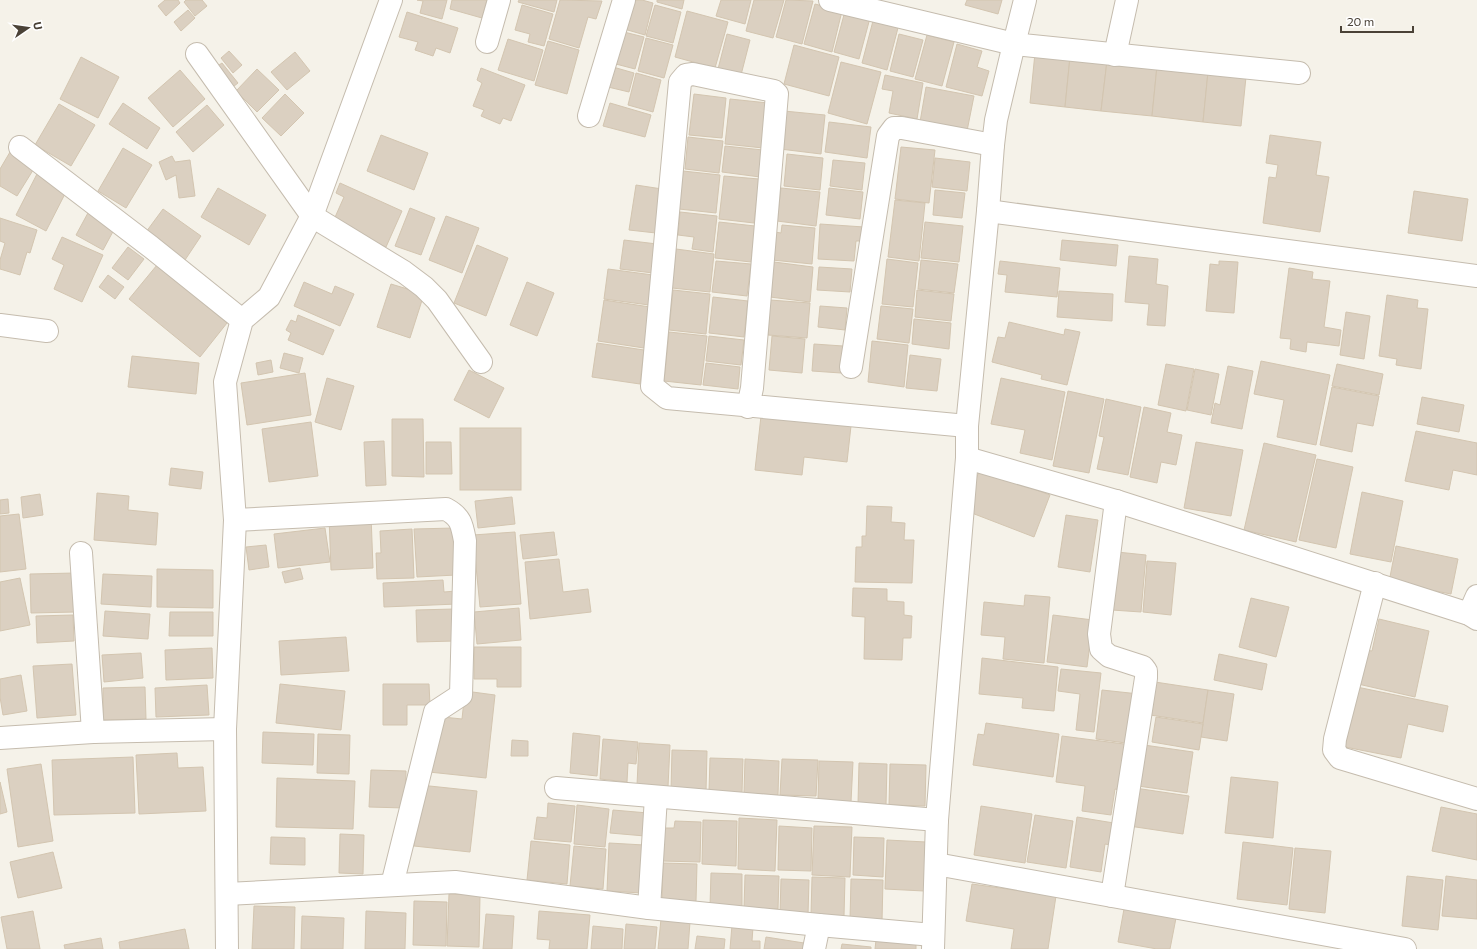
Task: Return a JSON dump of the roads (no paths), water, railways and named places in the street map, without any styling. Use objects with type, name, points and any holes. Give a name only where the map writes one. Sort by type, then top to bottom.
[{"type":"street","points":[[227,949],[225,729],[235,520],[225,382],[242,320],[269,297],[312,216],[391,0]]},
{"type":"street","points":[[488,42],[499,0]]},
{"type":"street","points":[[589,116],[624,0]]},
{"type":"street","points":[[830,0],[1014,44],[1298,73]]},
{"type":"street","points":[[227,894],[455,882],[649,908],[819,925],[933,942],[937,820],[967,458],[966,426],[988,211],[993,145],[996,120],[1025,0]]},
{"type":"street","points":[[1115,55],[1127,0]]},
{"type":"street","points":[[197,54],[312,216],[404,272],[424,287],[437,300],[481,362]]},
{"type":"street","points":[[748,407],[752,388],[777,94],[774,91],[693,74],[686,75],[680,82],[652,386],[668,398],[748,407],[966,426]]},
{"type":"street","points":[[851,367],[888,136],[894,128],[902,128],[993,145]]},
{"type":"street","points":[[20,147],[151,247],[242,320]]},
{"type":"street","points":[[988,211],[1477,276]]},
{"type":"street","points":[[0,325],[46,331]]},
{"type":"street","points":[[967,458],[1116,501],[1375,583],[1474,610]]},
{"type":"street","points":[[1112,896],[1146,678],[1146,671],[1143,666],[1109,656],[1100,649],[1099,634],[1116,501]]},
{"type":"street","points":[[235,520],[446,509],[456,514],[462,526],[465,541],[461,695],[435,712],[392,885]]},
{"type":"street","points":[[81,553],[93,732]]},
{"type":"street","points":[[1375,583],[1335,739],[1334,750],[1340,758],[1477,799]]},
{"type":"street","points":[[0,738],[93,732],[225,729]]},
{"type":"street","points":[[556,788],[937,820]]},
{"type":"street","points":[[649,908],[656,797]]},
{"type":"street","points":[[936,864],[1405,949]]},
{"type":"street","points":[[814,949],[819,925]]}]
